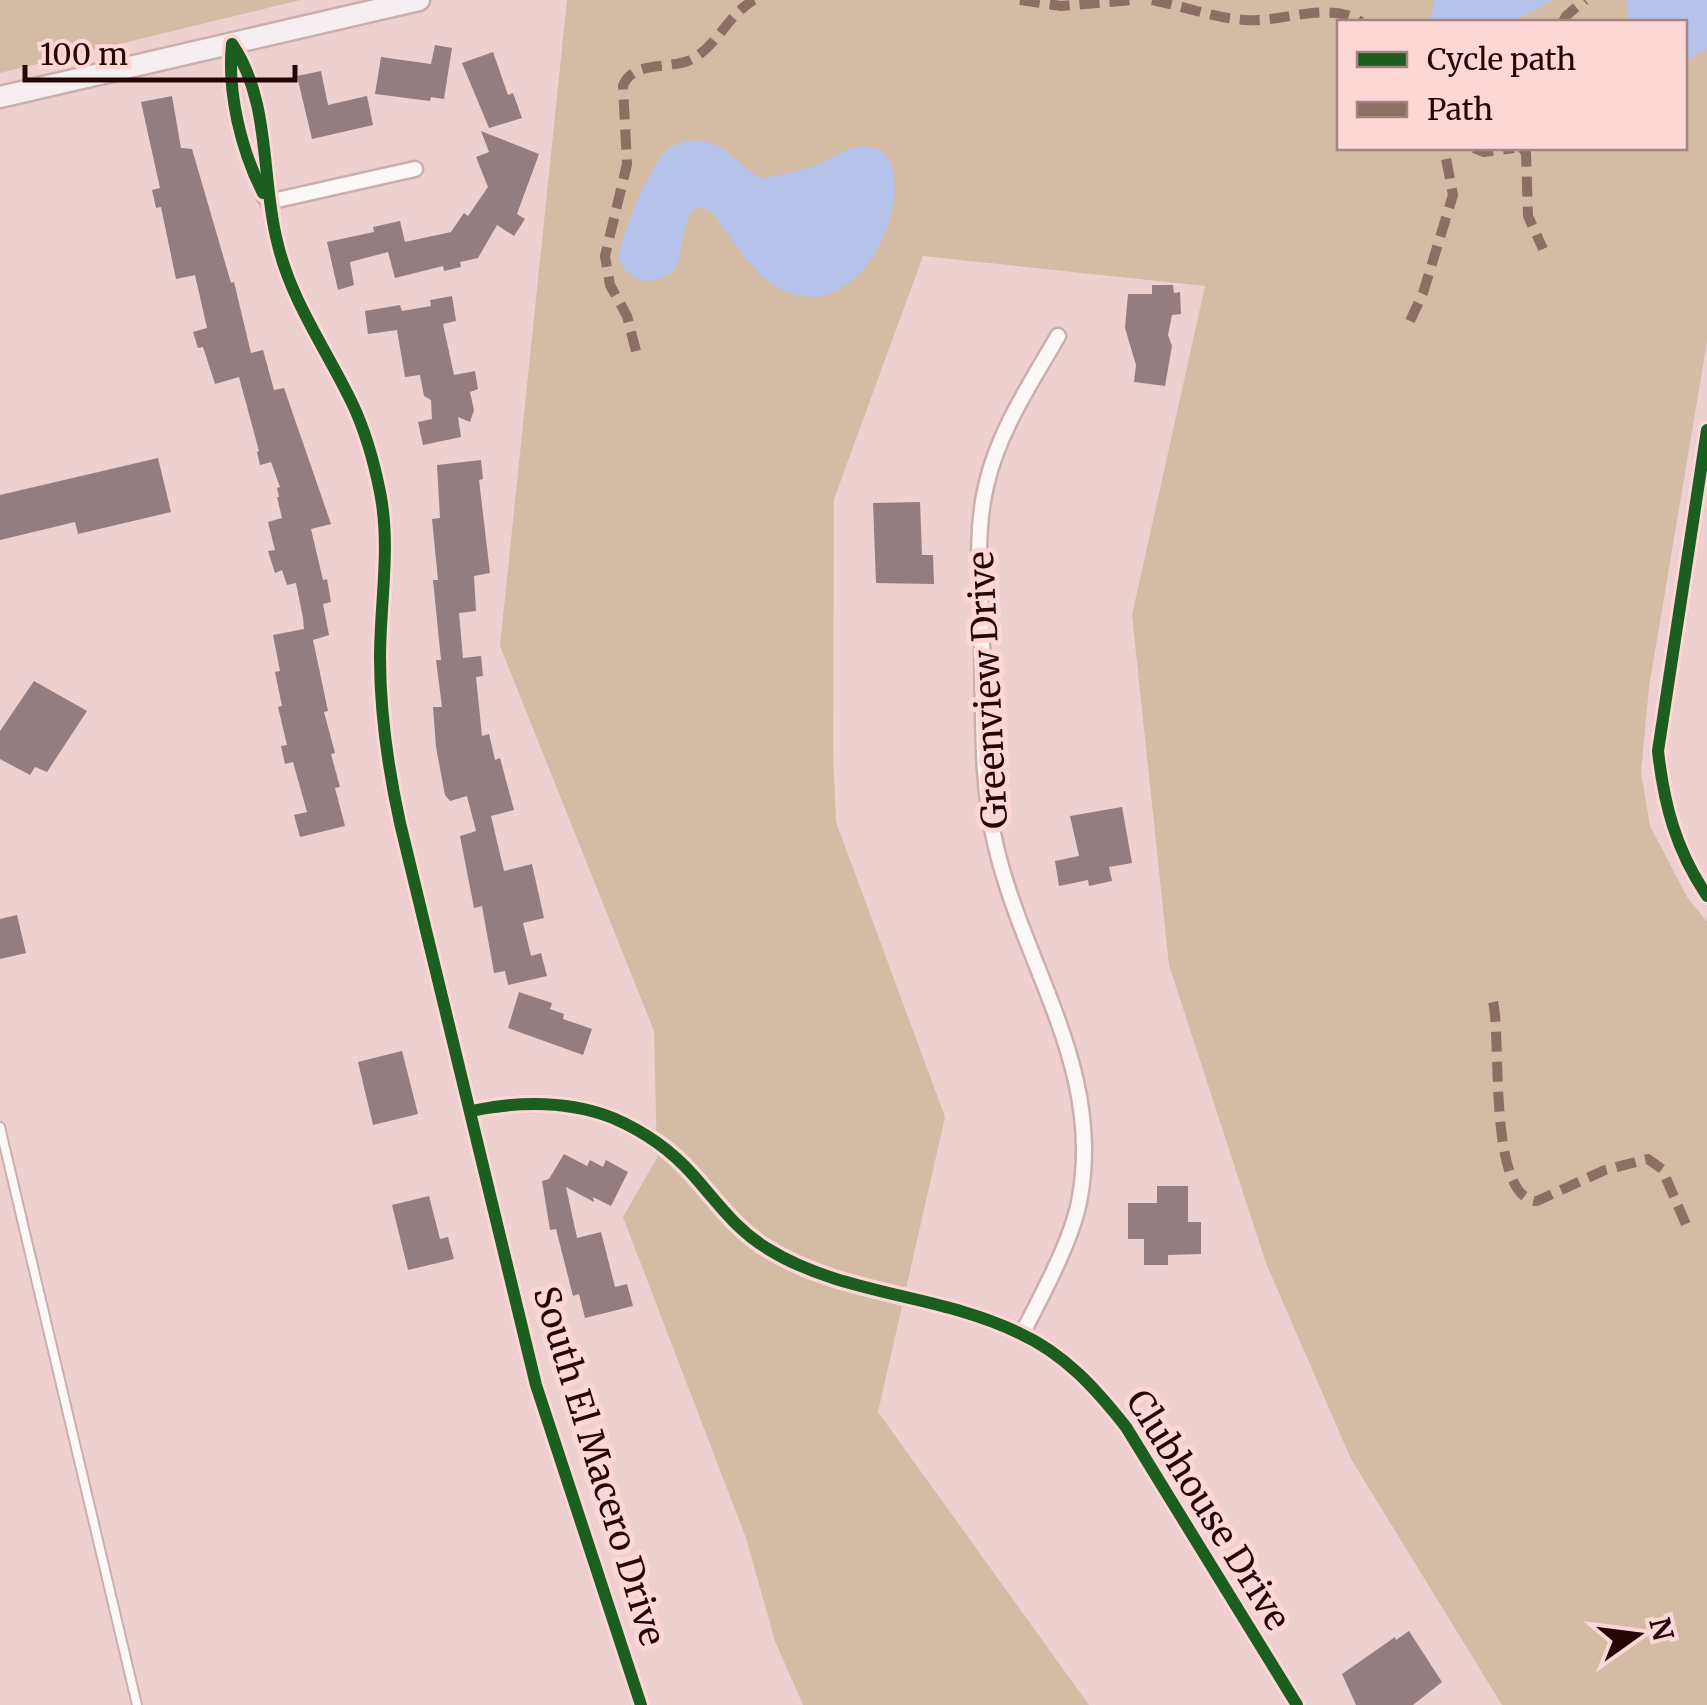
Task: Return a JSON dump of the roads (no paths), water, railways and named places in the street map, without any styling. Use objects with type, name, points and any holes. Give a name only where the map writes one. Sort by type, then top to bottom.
[{"type":"street","points":[[0,98],[419,0]]},
{"type":"street","name":"South El Macero Drive","points":[[232,44],[229,74],[251,170],[268,202],[295,298],[355,410],[378,482],[385,555],[380,654],[386,752],[400,823],[536,1385],[641,1705]]},
{"type":"street","points":[[268,202],[414,169]]},
{"type":"street","name":"Greenview Drive","points":[[1022,1334],[1079,1206],[1086,1154],[1082,1101],[1071,1051],[1012,902],[996,845],[985,770],[979,525],[986,483],[1012,416],[1058,336]]},
{"type":"street","points":[[1707,430],[1658,751],[1675,840],[1707,896]]},
{"type":"street","name":"Clubhouse Drive","points":[[471,1112],[509,1104],[555,1104],[614,1119],[638,1130],[678,1159],[725,1215],[768,1250],[830,1276],[981,1317],[1022,1334],[1077,1371],[1126,1428],[1297,1705]]},
{"type":"lane","points":[[0,1127],[137,1705]]},
{"type":"water","points":[[1434,0],[1553,0],[1515,20],[1428,20]]},
{"type":"water","points":[[1626,0],[1707,0],[1707,48],[1687,61],[1687,20],[1629,20]]},
{"type":"water","points":[[699,140],[719,146],[759,178],[812,167],[852,148],[877,149],[890,163],[895,186],[881,243],[863,269],[841,289],[813,297],[772,284],[704,208],[690,215],[674,270],[650,281],[629,274],[621,262],[621,249],[646,183],[669,148]]}]
